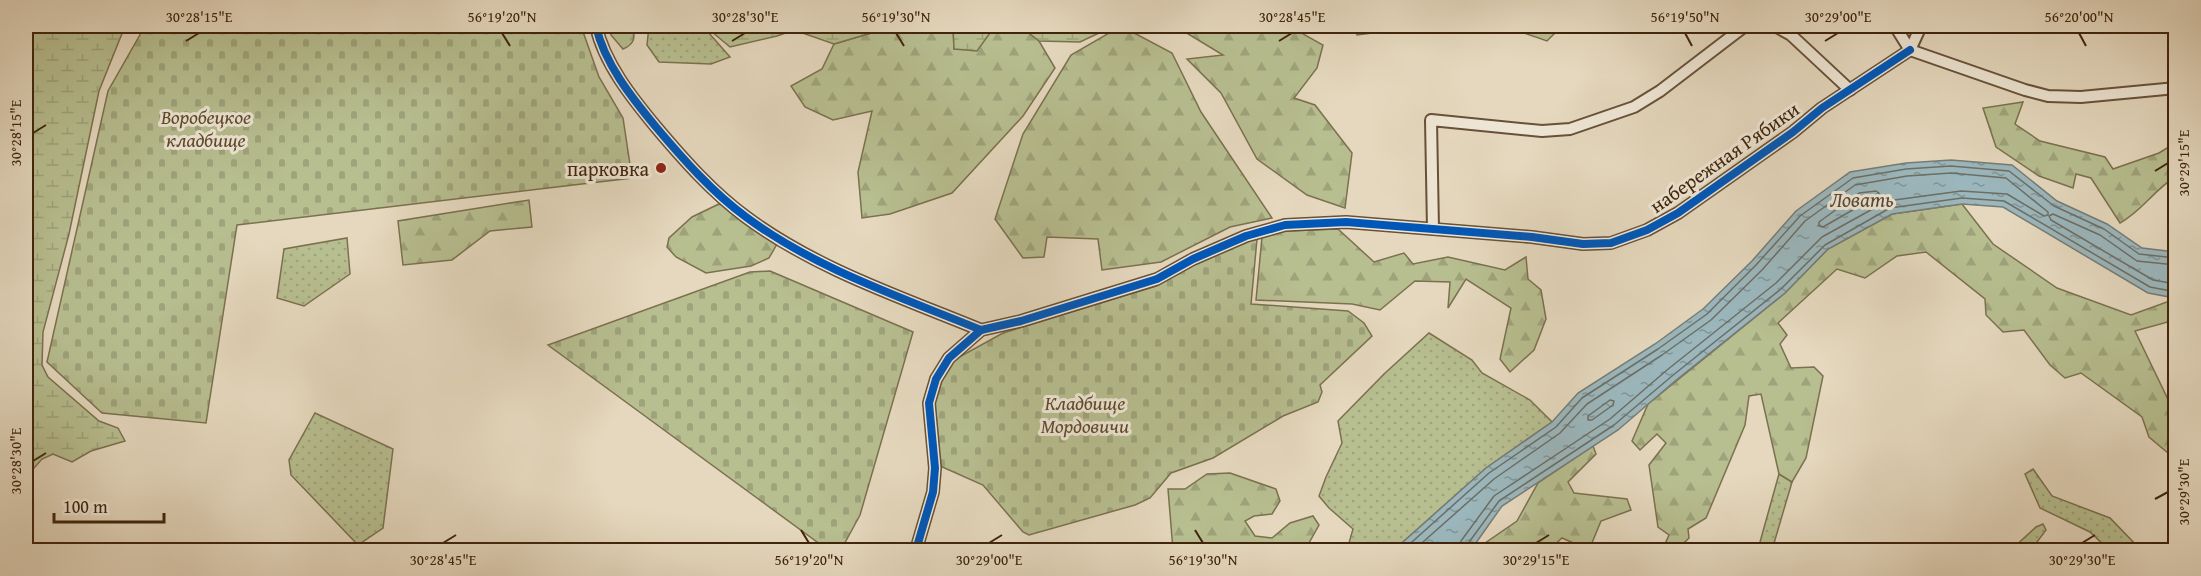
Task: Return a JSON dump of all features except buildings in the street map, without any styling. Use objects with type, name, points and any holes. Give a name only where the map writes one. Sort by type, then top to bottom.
[{"type":"street","points":[[596,26],[600,42],[633,100],[690,167],[744,216],[782,242],[829,266],[981,330],[948,358],[936,379],[929,403],[935,468],[933,492],[916,550]]},
{"type":"street","points":[[1433,229],[1431,120],[1542,131],[1570,129],[1634,107],[1660,91],[1745,26]]},
{"type":"street","points":[[1775,26],[1791,35],[1850,90]]},
{"type":"street","points":[[1895,26],[1910,50],[2048,96],[2081,97],[2175,88]]},
{"type":"street","points":[[1910,50],[1921,26]]},
{"type":"street","name":"набережная Рябики","points":[[981,330],[1021,321],[1157,279],[1193,259],[1246,236],[1285,225],[1346,222],[1532,237],[1583,244],[1611,243],[1647,230],[1678,213],[1910,50]]},
{"type":"green space","points":[[26,26],[125,26],[99,91],[69,234],[43,332],[42,365],[48,377],[99,421],[118,428],[125,441],[91,451],[72,462],[53,454],[42,459],[26,477]]},
{"type":"green space","name":"Воробецкое кладбище","points":[[145,26],[581,26],[599,77],[623,118],[632,178],[237,225],[206,423],[102,413],[47,362],[108,91]]},
{"type":"green space","points":[[609,26],[633,26],[632,43],[623,49],[611,35]]},
{"type":"green space","points":[[649,26],[686,26],[687,32],[708,32],[730,57],[711,64],[659,62],[647,45]]},
{"type":"green space","points":[[705,26],[895,26],[834,44],[794,30],[730,47]]},
{"type":"green space","points":[[895,26],[953,26],[954,49],[996,26],[1020,26],[1039,41],[1055,68],[1023,116],[952,193],[890,214],[862,218],[858,172],[872,111],[833,120],[805,107],[791,86],[822,69],[834,44]]},
{"type":"green space","points":[[953,26],[995,26],[977,51],[954,49]]},
{"type":"green space","points":[[1020,26],[1114,26],[1080,42],[1039,41]]},
{"type":"green space","points":[[1121,26],[1172,53],[1201,112],[1272,218],[1230,227],[1161,262],[1102,270],[1098,239],[1047,237],[1044,257],[1023,258],[995,219],[1023,134],[1071,55]]},
{"type":"green space","points":[[1175,26],[1289,26],[1323,45],[1317,68],[1294,98],[1315,105],[1352,153],[1345,208],[1307,195],[1257,159],[1221,93],[1187,59],[1223,55]]},
{"type":"green space","points":[[1353,26],[1427,26],[1357,35]]},
{"type":"green space","points":[[1504,26],[1562,26],[1547,41]]},
{"type":"green space","points":[[2023,102],[2015,124],[2040,141],[2105,157],[2113,169],[2159,153],[2175,143],[2175,177],[2135,213],[2120,223],[2091,178],[2076,174],[2073,188],[2039,176],[1996,147],[1983,108]]},
{"type":"green space","points":[[529,200],[532,227],[490,231],[452,260],[403,265],[398,221]]},
{"type":"green space","points":[[721,203],[777,244],[769,258],[751,266],[706,273],[676,257],[667,247],[669,238],[692,217]]},
{"type":"green space","points":[[1962,204],[1993,244],[2057,288],[2131,315],[2175,299],[2175,320],[2135,331],[2175,414],[2175,459],[2149,437],[2142,417],[2081,373],[2065,378],[2050,365],[2024,330],[2003,332],[1986,315],[1985,299],[1926,252],[1897,256],[1865,278],[1837,269],[1778,323],[1787,335],[1780,344],[1791,368],[1814,367],[1823,376],[1806,458],[1792,482],[1779,474],[1761,394],[1749,396],[1745,425],[1706,518],[1688,529],[1689,538],[1677,550],[1650,550],[1664,546],[1669,535],[1658,527],[1649,465],[1666,443],[1657,434],[1640,450],[1632,441],[1648,404],[1785,293],[1828,249],[1892,214]]},
{"type":"green space","points":[[1338,229],[1374,262],[1404,253],[1413,264],[1448,257],[1505,270],[1526,257],[1528,279],[1541,290],[1546,319],[1534,350],[1510,372],[1500,359],[1511,308],[1466,279],[1448,308],[1450,282],[1415,281],[1380,310],[1352,304],[1256,300],[1262,237],[1283,231]]},
{"type":"green space","points":[[347,238],[350,274],[304,306],[277,298],[284,249]]},
{"type":"green space","name":"Кладбище Мордовичи","points":[[1257,239],[1251,304],[1348,311],[1364,323],[1372,336],[1320,385],[1322,392],[1318,402],[1283,416],[1213,458],[1171,473],[1150,498],[1135,505],[1029,535],[1023,532],[983,485],[940,466],[933,406],[940,381],[952,361],[1003,333],[1156,286],[1184,268],[1245,241]]},
{"type":"green space","points":[[770,271],[913,332],[860,515],[841,550],[828,550],[548,345],[750,272]]},
{"type":"green space","points":[[1429,333],[1472,360],[1482,373],[1530,400],[1552,422],[1486,468],[1394,550],[1347,550],[1353,529],[1319,496],[1342,443],[1338,421],[1384,374]]},
{"type":"green space","points":[[315,413],[393,449],[383,528],[358,545],[291,475],[289,460]]},
{"type":"green space","points":[[1593,446],[1596,454],[1568,482],[1574,493],[1627,499],[1631,510],[1601,521],[1589,550],[1562,538],[1550,549],[1475,550],[1517,521],[1538,483]]},
{"type":"green space","points":[[2033,469],[2052,496],[2110,518],[2141,550],[2109,550],[2090,532],[2040,508],[2025,474]]},
{"type":"green space","points":[[1230,473],[1276,489],[1280,501],[1272,514],[1254,516],[1245,521],[1255,536],[1272,538],[1290,523],[1313,516],[1319,525],[1305,550],[1173,550],[1168,489],[1185,489],[1207,474]]},
{"type":"green space","points":[[1779,474],[1792,482],[1772,550],[1761,550],[1760,542]]},
{"type":"green space","points":[[2043,524],[2046,530],[2031,550],[2011,550],[2036,527]]},
{"type":"water","name":"Ловать","points":[[1951,160],[2012,165],[2057,201],[2107,224],[2142,248],[2175,252],[2175,298],[2148,293],[2003,207],[1962,204],[1892,214],[1828,249],[1785,293],[1618,430],[1502,506],[1471,550],[1394,550],[1486,468],[1552,422],[1578,393],[1655,344],[1703,309],[1752,261],[1796,211],[1850,172],[1906,163]]},
{"type":"cycle path","points":[[596,26],[612,67],[638,104],[687,163],[733,207],[773,235],[830,267],[981,330]]},
{"type":"cycle path","points":[[916,550],[933,492],[935,468],[929,403],[936,379],[949,358],[981,330],[1021,321],[1157,279],[1193,259],[1246,236],[1285,225],[1346,222],[1532,237],[1583,244],[1611,243],[1647,230],[1678,213],[1793,132],[1822,108],[1910,50]]},
{"type":"place","name":"парковка","points":[[661,168]]}]
